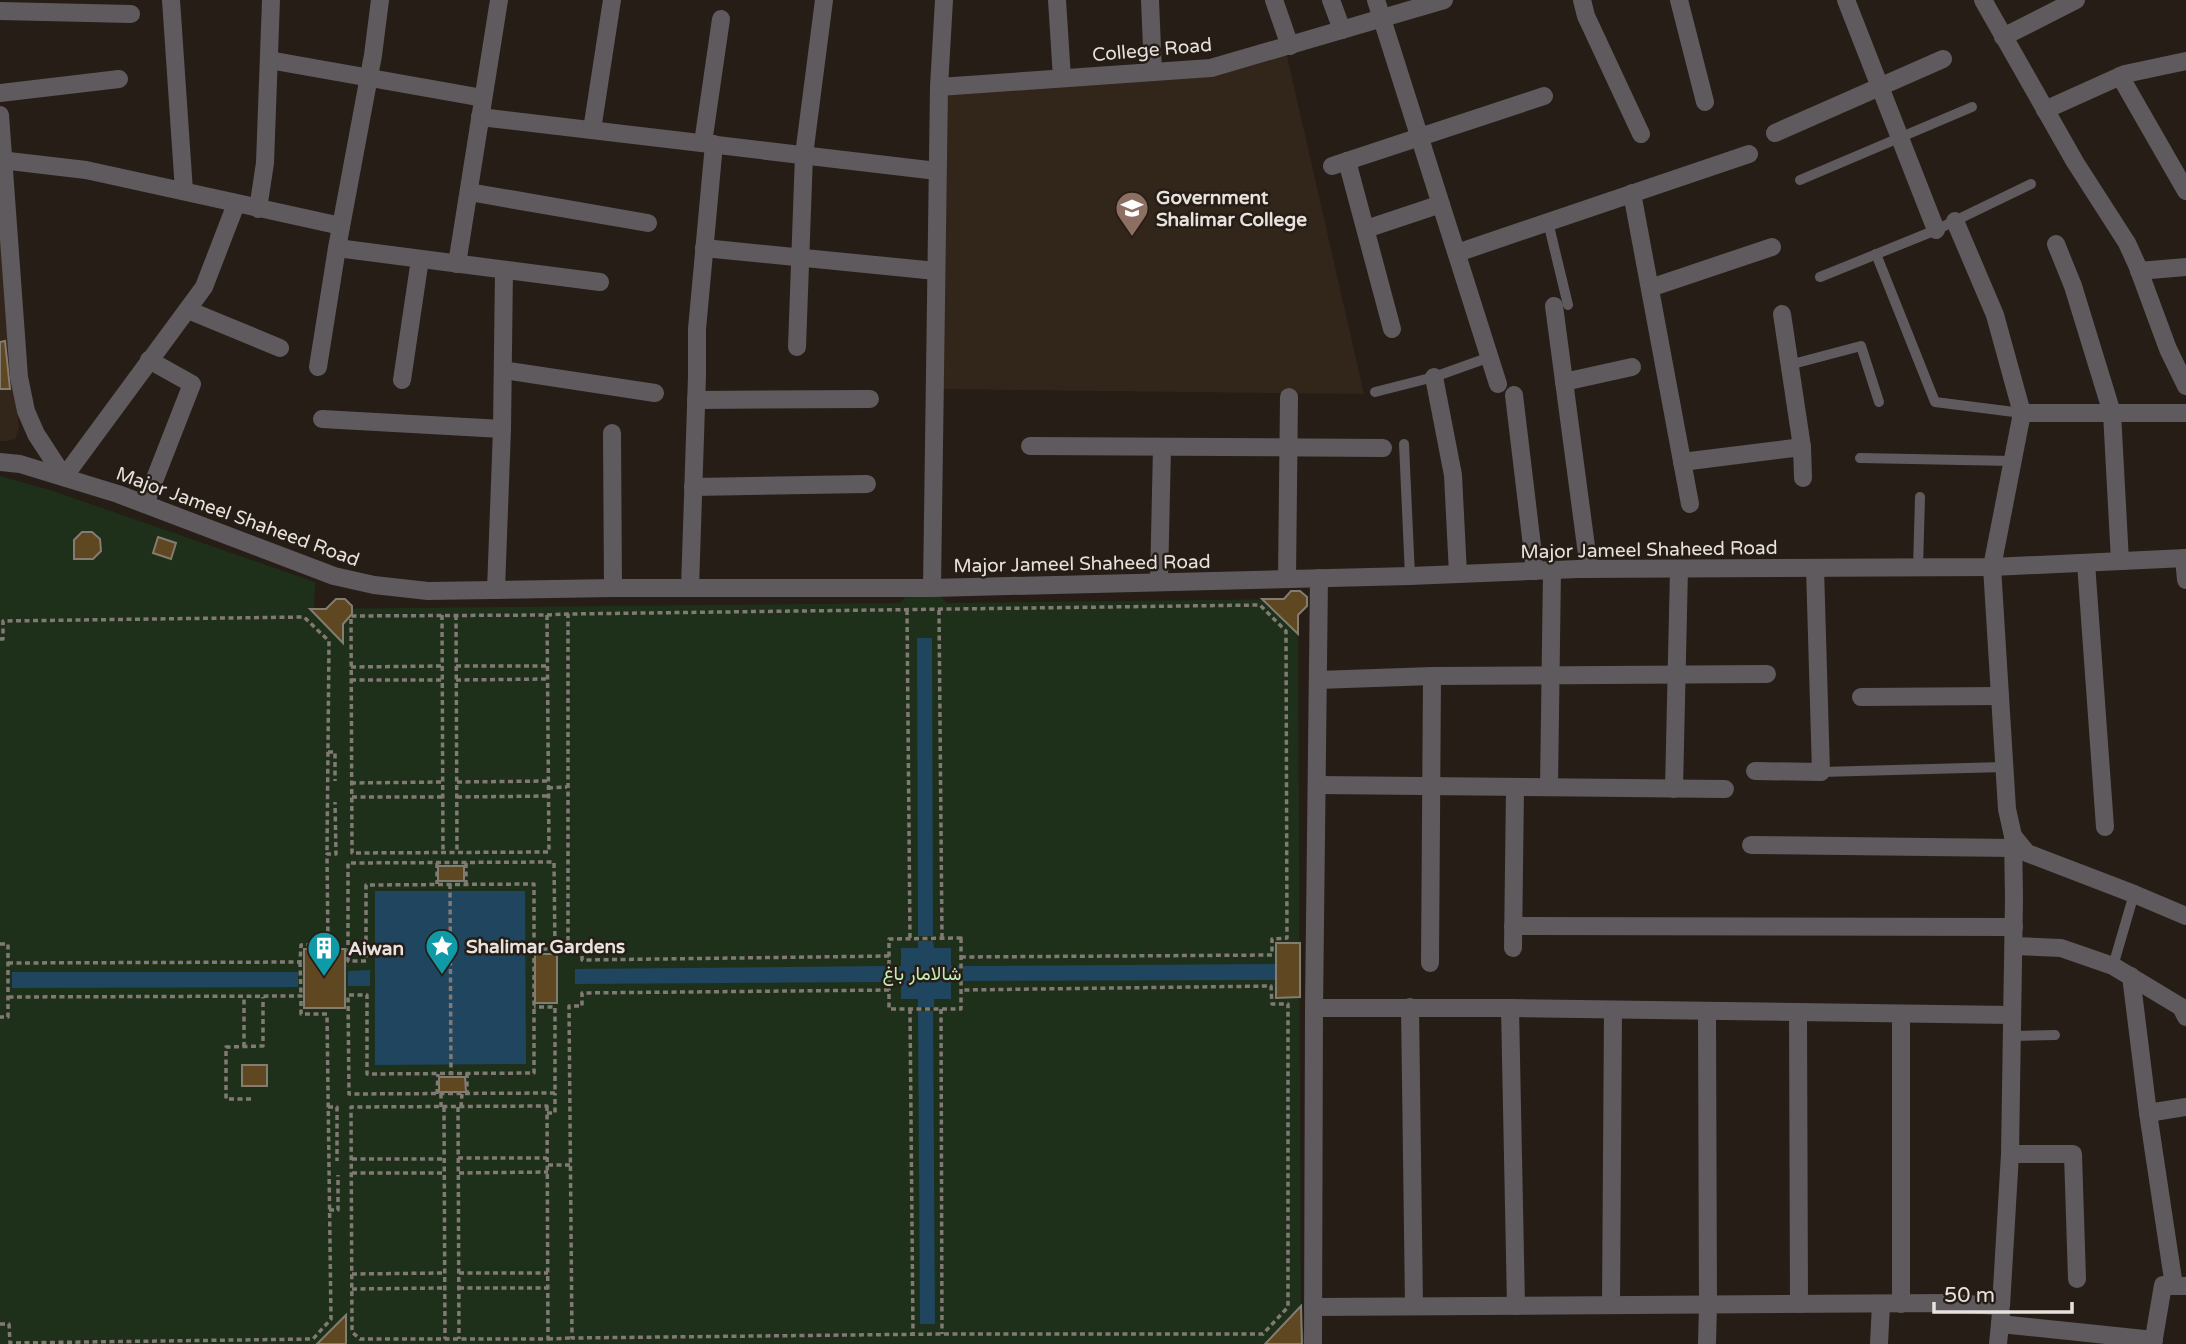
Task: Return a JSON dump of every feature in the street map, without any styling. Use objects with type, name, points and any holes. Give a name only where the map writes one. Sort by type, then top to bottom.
[{"type":"street","points":[[171,0],[184,191]]},
{"type":"street","points":[[258,209],[265,163],[271,0]]},
{"type":"street","points":[[318,367],[369,78],[380,0]]},
{"type":"street","points":[[457,264],[499,0]]},
{"type":"street","points":[[592,130],[612,0]]},
{"type":"street","points":[[797,347],[804,155],[824,0]]},
{"type":"street","points":[[932,588],[937,171],[944,0]]},
{"type":"street","points":[[1058,0],[1062,78]]},
{"type":"street","points":[[1150,0],[1153,72]]},
{"type":"street","points":[[1274,0],[1290,46]]},
{"type":"street","points":[[1331,0],[1342,30]]},
{"type":"street","points":[[1376,0],[1498,384]]},
{"type":"street","name":"College Road","points":[[939,87],[1211,68],[1444,0]]},
{"type":"street","points":[[1582,0],[1586,16],[1641,134]]},
{"type":"street","points":[[1679,0],[1705,102]]},
{"type":"street","points":[[1846,0],[1936,230]]},
{"type":"street","points":[[1983,0],[2074,162],[2127,243],[2177,349],[2186,386]]},
{"type":"street","points":[[2003,37],[2076,0]]},
{"type":"street","points":[[0,11],[131,13]]},
{"type":"street","points":[[690,589],[697,329],[704,248],[708,144],[721,19]]},
{"type":"street","points":[[1774,133],[1943,59]]},
{"type":"street","points":[[269,60],[484,98]]},
{"type":"street","points":[[2045,110],[2120,76],[2186,61]]},
{"type":"street","points":[[2120,76],[2186,191]]},
{"type":"street","points":[[0,93],[119,79]]},
{"type":"street","points":[[1392,328],[1366,229],[1340,163],[1544,96]]},
{"type":"street","points":[[0,115],[19,377],[26,411],[36,434],[64,477],[204,287],[236,204]]},
{"type":"street","points":[[480,117],[937,171]]},
{"type":"street","points":[[1457,253],[1749,154]]},
{"type":"street","points":[[2,161],[86,170],[341,226]]},
{"type":"street","points":[[469,192],[648,223]]},
{"type":"street","points":[[1632,194],[1690,504]]},
{"type":"street","points":[[1366,229],[1441,204]]},
{"type":"street","points":[[1955,221],[1995,315],[2022,413],[1992,567],[2007,809],[2013,842],[2014,927],[2010,1154],[1998,1344]]},
{"type":"street","points":[[2056,244],[2073,286],[2112,413],[2120,561]]},
{"type":"street","points":[[1650,288],[1772,247]]},
{"type":"street","points":[[337,248],[600,282]]},
{"type":"street","points":[[704,248],[936,271]]},
{"type":"street","points":[[402,380],[420,259]]},
{"type":"street","points":[[2139,271],[2186,267]]},
{"type":"street","points":[[496,590],[505,270]]},
{"type":"street","points":[[1561,306],[1564,382],[1589,569]]},
{"type":"street","points":[[188,310],[280,348]]},
{"type":"street","points":[[1782,314],[1802,447],[1803,478]]},
{"type":"street","points":[[145,504],[192,384],[149,360]]},
{"type":"street","points":[[1564,382],[1632,367]]},
{"type":"street","points":[[503,370],[654,393]]},
{"type":"street","points":[[1434,377],[1453,475],[1458,574]]},
{"type":"street","points":[[1514,395],[1544,570],[1551,675],[1549,788]]},
{"type":"street","points":[[1287,579],[1289,397]]},
{"type":"street","points":[[696,400],[870,399]]},
{"type":"street","points":[[2022,413],[2186,413]]},
{"type":"street","points":[[322,419],[502,429]]},
{"type":"street","points":[[612,433],[613,588]]},
{"type":"street","points":[[1030,446],[1383,449]]},
{"type":"street","points":[[1159,582],[1162,447]]},
{"type":"street","points":[[1682,462],[1802,447]]},
{"type":"street","name":"Major Jameel Shaheed Road","points":[[0,462],[20,464],[145,504],[334,576],[374,585],[428,591],[932,588],[1589,569],[1992,567],[2185,558]]},
{"type":"street","points":[[693,487],[867,484]]},
{"type":"street","points":[[2185,558],[2186,580]]},
{"type":"street","points":[[2086,563],[2105,827]]},
{"type":"street","points":[[1755,771],[1821,772],[1815,568]]},
{"type":"street","points":[[1674,789],[1679,569]]},
{"type":"street","points":[[1313,1344],[1318,578]]},
{"type":"street","points":[[1318,680],[1432,676],[1767,674]]},
{"type":"street","points":[[1430,963],[1432,676]]},
{"type":"street","points":[[1861,697],[2000,696]]},
{"type":"street","points":[[1317,785],[1726,789]]},
{"type":"street","points":[[1513,948],[1515,787]]},
{"type":"street","points":[[1751,845],[2013,842],[2027,853],[2186,916]]},
{"type":"street","points":[[1513,926],[2014,927]]},
{"type":"street","points":[[2014,946],[2061,948],[2113,966],[2181,1007],[2186,1017]]},
{"type":"street","points":[[1313,1307],[1901,1304],[2001,1315],[2153,1342],[2163,1285],[2180,1286],[2148,1113],[2131,976]]},
{"type":"street","points":[[1314,1007],[2012,1015]]},
{"type":"street","points":[[1410,1007],[1414,1306]]},
{"type":"street","points":[[1510,1008],[1516,1306]]},
{"type":"street","points":[[1611,1305],[1613,1010]]},
{"type":"street","points":[[1707,1011],[1707,1344]]},
{"type":"street","points":[[1798,1012],[1800,1304]]},
{"type":"street","points":[[1901,1014],[1901,1304]]},
{"type":"street","points":[[2148,1113],[2186,1107]]},
{"type":"street","points":[[2010,1154],[2073,1154],[2077,1279]]},
{"type":"street","points":[[1879,1344],[1881,1304]]},
{"type":"lane","points":[[1800,180],[1972,107]]},
{"type":"lane","points":[[1820,277],[1936,230],[2031,184]]},
{"type":"lane","points":[[1548,222],[1561,306]]},
{"type":"lane","points":[[1876,254],[1935,402],[2022,413]]},
{"type":"lane","points":[[1789,365],[1861,346],[1880,402]]},
{"type":"lane","points":[[1375,392],[1434,377],[1490,357]]},
{"type":"lane","points":[[1404,444],[1410,576]]},
{"type":"lane","points":[[1860,458],[2012,461]]},
{"type":"lane","points":[[1918,568],[1920,498]]},
{"type":"lane","points":[[1821,772],[2004,768]]},
{"type":"lane","points":[[2113,966],[2134,894]]},
{"type":"lane","points":[[2012,1036],[2055,1035]]},
{"type":"path","points":[[547,615],[549,852],[352,853],[351,616],[1260,605],[1286,631],[1287,938],[1272,939],[1272,955],[961,957]]},
{"type":"path","points":[[907,610],[910,939]]},
{"type":"path","points":[[939,610],[942,938]]},
{"type":"path","points":[[568,614],[568,948],[582,948],[582,960],[889,956]]},
{"type":"path","points":[[437,884],[443,797],[442,615]]},
{"type":"path","points":[[456,615],[459,853],[466,884]]},
{"type":"path","points":[[0,639],[3,639],[3,621],[304,617],[329,641],[328,944],[301,945],[300,962],[301,1014],[327,1014],[331,1319],[313,1339],[10,1343],[9,1324],[0,1324]]},
{"type":"path","points":[[351,667],[442,666]]},
{"type":"path","points":[[456,666],[548,666]]},
{"type":"path","points":[[456,680],[548,679]]},
{"type":"path","points":[[351,680],[442,680]]},
{"type":"path","points":[[328,752],[335,752],[335,781]]},
{"type":"path","points":[[457,782],[548,781]]},
{"type":"path","points":[[351,782],[443,782]]},
{"type":"path","points":[[548,788],[568,788]]},
{"type":"path","points":[[344,792],[443,797]]},
{"type":"path","points":[[457,797],[548,796]]},
{"type":"path","points":[[327,853],[336,854],[335,802]]},
{"type":"path","points":[[534,949],[555,949],[554,862],[348,863],[348,961],[366,961],[366,885],[534,884],[534,949],[534,1073],[367,1074],[367,995],[348,995],[349,1094],[555,1093]]},
{"type":"path","points":[[450,884],[451,1074]]},
{"type":"path","points":[[961,938],[961,1009],[889,1009],[889,939],[910,939],[961,938]]},
{"type":"path","points":[[0,944],[8,944],[9,997],[8,1017],[0,1017]]},
{"type":"path","points":[[8,963],[300,962]]},
{"type":"path","points":[[548,1339],[547,1106],[351,1107],[352,1332],[360,1339],[548,1339],[913,1334],[1263,1334],[1288,1307],[1288,1004],[1272,1004],[1271,986],[961,990]]},
{"type":"path","points":[[572,1338],[569,1006],[582,1006],[582,993],[889,990]]},
{"type":"path","points":[[244,996],[244,1047]]},
{"type":"path","points":[[251,1099],[226,1099],[226,1047],[263,1046],[262,996]]},
{"type":"path","points":[[9,997],[301,996]]},
{"type":"path","points":[[534,1007],[555,1007],[555,1113],[547,1113]]},
{"type":"path","points":[[910,1009],[913,1334]]},
{"type":"path","points":[[941,1009],[942,1334]]},
{"type":"path","points":[[459,1339],[458,1158],[460,1107],[467,1073]]},
{"type":"path","points":[[438,1074],[444,1158],[445,1339]]},
{"type":"path","points":[[328,1107],[337,1107],[337,1161]]},
{"type":"path","points":[[352,1159],[444,1158]]},
{"type":"path","points":[[458,1158],[548,1158]]},
{"type":"path","points":[[548,1165],[571,1165]]},
{"type":"path","points":[[345,1167],[352,1167]]},
{"type":"path","points":[[352,1173],[444,1172]]},
{"type":"path","points":[[458,1172],[548,1172]]},
{"type":"path","points":[[329,1210],[338,1210],[338,1175]]},
{"type":"path","points":[[352,1274],[445,1273]]},
{"type":"path","points":[[459,1273],[548,1273]]},
{"type":"path","points":[[352,1289],[445,1288]]},
{"type":"path","points":[[459,1288],[548,1288]]},
{"type":"shaded area","name":"Government Shalimar College","points":[[1285,47],[1364,394],[935,389],[939,87],[1211,68]]},
{"type":"shaded area","points":[[0,214],[19,428],[15,439],[5,441],[0,441]]},
{"type":"green space","name":"شالامار باغ","points":[[0,476],[53,491],[315,582],[314,609],[900,603],[911,591],[935,591],[947,603],[1284,599],[1291,591],[1300,591],[1307,597],[1307,606],[1298,613],[1301,1333],[1304,1333],[1310,1344],[0,1344]]},
{"type":"water","points":[[917,638],[932,638],[933,936],[918,936]]},
{"type":"water","points":[[375,891],[525,891],[526,1064],[375,1065]]},
{"type":"water","points":[[918,941],[933,941],[934,948],[951,948],[951,966],[959,966],[959,981],[951,982],[951,999],[934,999],[934,1007],[918,1007],[918,999],[901,999],[901,982],[893,982],[893,966],[901,966],[901,948],[918,948]]},
{"type":"water","points":[[1276,964],[1276,980],[963,981],[963,966]]},
{"type":"water","points":[[886,966],[886,982],[575,984],[575,969]]},
{"type":"water","points":[[370,970],[370,986],[348,986],[348,971]]},
{"type":"water","points":[[12,972],[298,972],[298,987],[12,988]]},
{"type":"water","points":[[918,1011],[933,1011],[935,1324],[920,1324]]},
{"type":"building","points":[[5,341],[10,389],[0,389],[0,342]]},
{"type":"building","points":[[82,532],[92,532],[100,539],[101,551],[93,559],[74,559],[74,540]]},
{"type":"building","points":[[158,537],[176,543],[171,559],[153,553]]},
{"type":"building","points":[[1291,591],[1300,591],[1307,597],[1307,606],[1298,615],[1298,634],[1262,599],[1284,599]]},
{"type":"building","points":[[336,599],[345,599],[352,606],[352,614],[343,624],[343,643],[310,609],[326,609]]},
{"type":"building","points":[[438,866],[464,866],[464,881],[438,881]]},
{"type":"building","points":[[1276,943],[1300,943],[1300,997],[1276,998]]},
{"type":"building","name":"Aiwan","points":[[304,949],[345,949],[345,1008],[304,1008]]},
{"type":"building","points":[[535,954],[557,954],[557,1003],[535,1003]]},
{"type":"building","points":[[242,1065],[267,1065],[267,1086],[242,1086]]},
{"type":"building","points":[[439,1077],[465,1077],[466,1092],[439,1092]]},
{"type":"building","points":[[1301,1306],[1302,1344],[1265,1344]]},
{"type":"building","points":[[346,1315],[346,1344],[317,1344]]},
{"type":"place","name":"Government Shalimar College","points":[[1132,238]]},
{"type":"place","name":"Shalimar Gardens","points":[[442,976]]},
{"type":"place","name":"Aiwan","points":[[324,978]]}]
